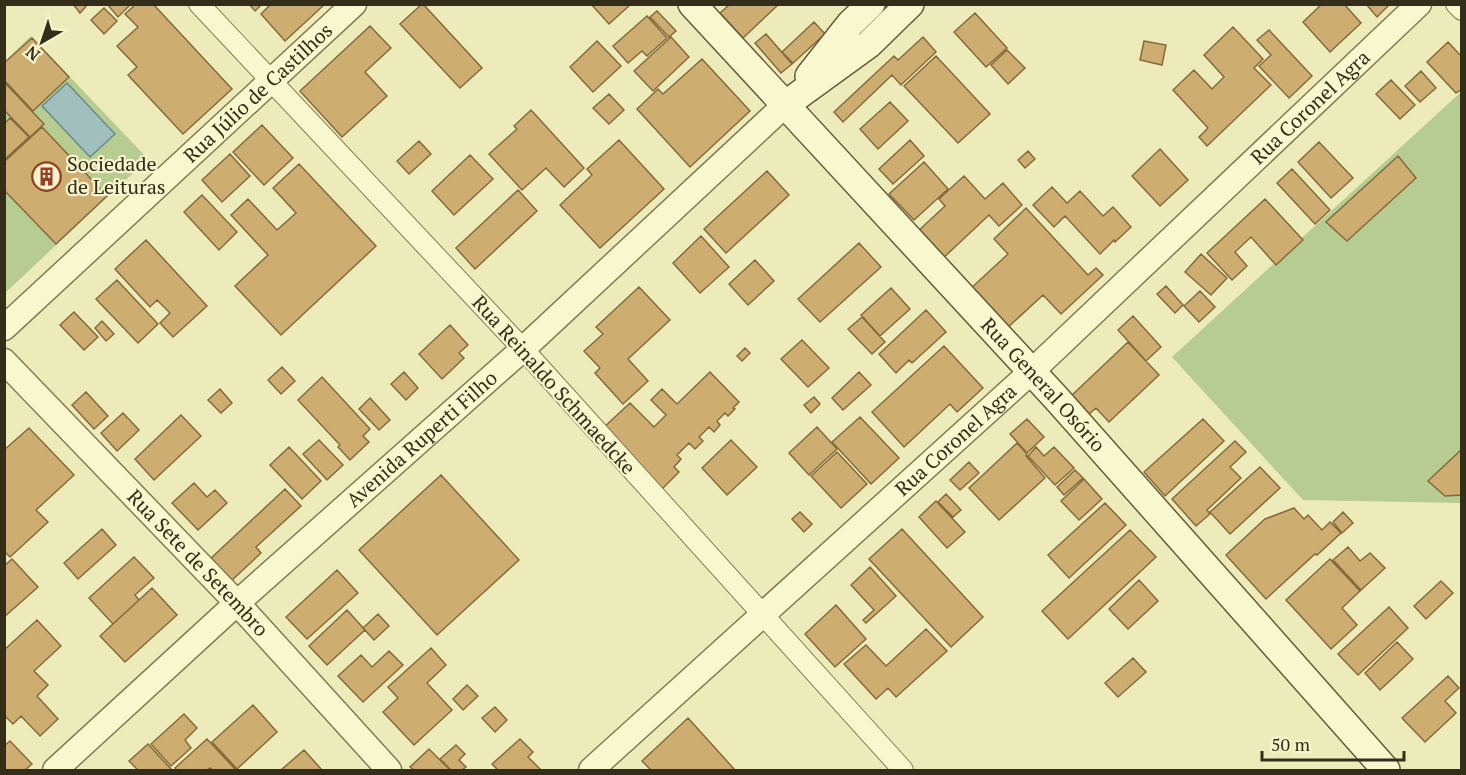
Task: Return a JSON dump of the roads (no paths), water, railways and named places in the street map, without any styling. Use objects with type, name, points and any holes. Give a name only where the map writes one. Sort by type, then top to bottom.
[{"type":"main road","name":"Rua General Osório","points":[[692,4],[1031,372],[1386,771]]},
{"type":"main road","name":"Avenida Ruperti Filho","points":[[785,105],[850,24],[871,4]]},
{"type":"main road","name":"Avenida Ruperti Filho","points":[[785,105],[869,44],[910,4]]},
{"type":"street","name":"Rua Reinaldo Schmaedcke","points":[[200,4],[523,349],[903,771]]},
{"type":"street","name":"Rua Júlio de Castilhos","points":[[4,328],[354,4]]},
{"type":"street","name":"Rua Coronel Agra","points":[[591,771],[1031,372],[1419,4]]},
{"type":"street","points":[[1456,4],[1461,10]]},
{"type":"street","name":"Avenida Ruperti Filho","points":[[55,771],[237,603],[523,349],[785,105]]},
{"type":"street","name":"Rua Sete de Setembro","points":[[4,361],[237,603],[388,771]]},
{"type":"water","points":[[67,83],[115,134],[90,157],[42,106]]},
{"type":"place","name":"Sociedade de Leituras","points":[[46,176]]}]
